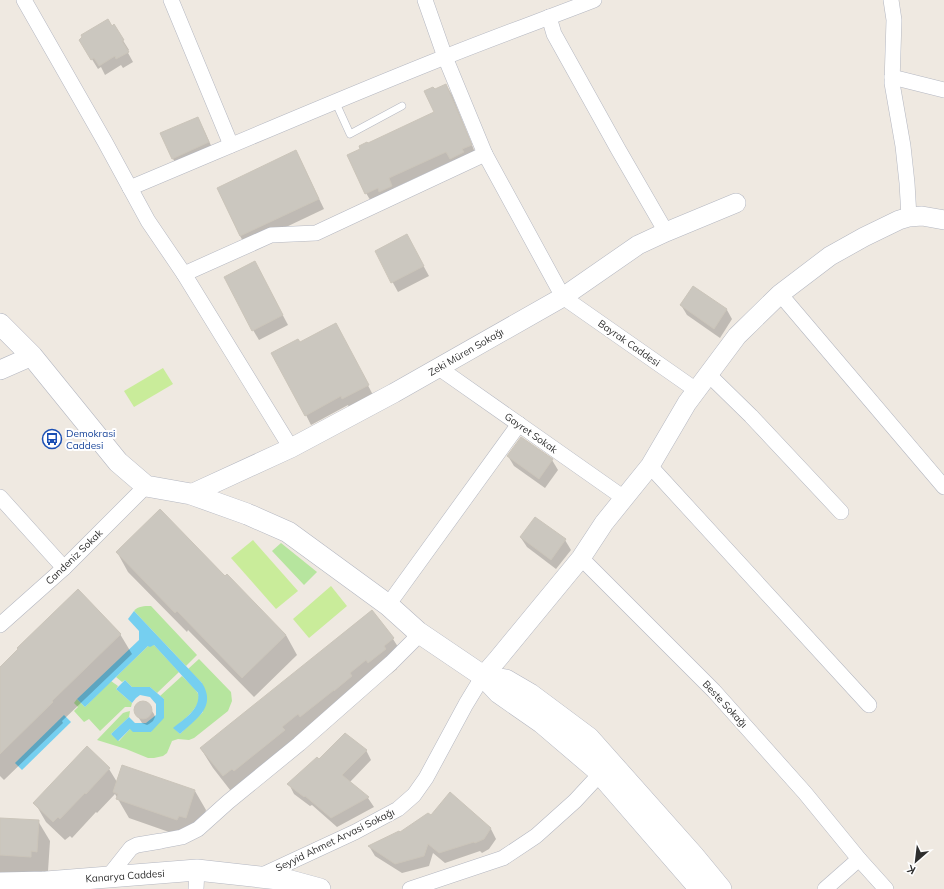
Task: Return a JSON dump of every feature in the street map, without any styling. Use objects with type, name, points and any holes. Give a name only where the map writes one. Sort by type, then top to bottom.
[{"type":"main road","points":[[0,324],[32,356],[118,462],[146,486],[191,494],[248,514],[288,532],[388,605],[418,632],[483,676],[499,693],[542,723],[600,774],[700,889]]},
{"type":"main road","points":[[483,676],[506,680],[530,694],[589,738],[693,855],[721,889]]},
{"type":"main road","name":"Kanarya Caddesi","points":[[0,883],[68,885],[108,878],[196,880],[225,873],[287,880],[320,889]]},
{"type":"street","points":[[24,0],[148,221],[184,274],[291,448]]},
{"type":"street","points":[[171,0],[231,145]]},
{"type":"street","points":[[425,0],[485,154],[562,297]]},
{"type":"street","points":[[130,188],[335,102],[549,16],[566,5],[594,0]]},
{"type":"street","points":[[892,0],[894,20],[892,84],[903,146],[909,217]]},
{"type":"street","points":[[549,16],[554,34],[666,232]]},
{"type":"street","points":[[892,77],[944,90]]},
{"type":"street","points":[[184,274],[272,235],[316,233],[485,154]]},
{"type":"street","name":"Zeki Müren Sokağı","points":[[191,494],[291,448],[394,393],[562,297],[638,245],[736,203]]},
{"type":"street","points":[[483,676],[498,660],[580,558],[604,523],[650,466],[687,403],[737,336],[780,294],[830,256],[864,236],[909,217],[922,216],[944,220]]},
{"type":"street","points":[[780,294],[944,487]]},
{"type":"street","name":"Bayrak Caddesi","points":[[562,297],[696,390]]},
{"type":"street","points":[[0,370],[32,356]]},
{"type":"street","name":"Gayret Sokak","points":[[438,368],[624,498]]},
{"type":"street","points":[[708,374],[841,512]]},
{"type":"street","points":[[388,605],[519,424]]},
{"type":"street","points":[[650,466],[870,705]]},
{"type":"street","name":"Candeniz Sokak","points":[[0,625],[64,568],[146,486]]},
{"type":"street","points":[[0,497],[64,568]]},
{"type":"street","name":"Beste Sokağı","points":[[580,558],[714,691],[805,793],[886,889]]},
{"type":"street","points":[[108,878],[131,848],[137,845],[161,842],[182,837],[198,829],[228,802],[311,734],[391,663],[413,641],[418,632]]},
{"type":"street","name":"Seyyid Ahmet Arvasi Sokağı","points":[[258,877],[355,832],[398,809],[414,796],[426,778],[483,676]]},
{"type":"street","points":[[410,889],[503,858],[536,836],[575,801],[600,774]]},
{"type":"street","points":[[825,889],[860,860]]},
{"type":"lane","points":[[335,102],[350,134],[402,106]]},
{"type":"green space","points":[[163,368],[173,384],[134,407],[124,391]]},
{"type":"green space","points":[[253,540],[298,591],[276,609],[231,558]]},
{"type":"green space","points":[[281,543],[317,572],[304,585],[272,551]]},
{"type":"green space","points":[[331,586],[347,606],[309,638],[293,619]]},
{"type":"green space","points":[[151,606],[197,655],[186,666],[134,611],[139,607]]},
{"type":"green space","points":[[154,645],[179,672],[157,693],[150,687],[132,687],[125,680],[122,682],[116,677],[148,646]]},
{"type":"green space","points":[[199,659],[231,692],[232,701],[228,711],[194,738],[189,740],[178,739],[172,741],[167,753],[163,756],[154,758],[148,758],[97,740],[123,713],[130,711],[129,717],[111,734],[119,741],[130,729],[151,732],[164,699],[160,696],[182,676],[197,692],[199,697],[196,707],[192,712],[174,728],[180,734],[203,712],[202,683],[188,669]]},
{"type":"green space","points":[[111,681],[118,686],[116,689],[132,703],[131,707],[125,707],[100,731],[89,719],[84,722],[74,711],[78,707],[74,703],[77,699],[85,707]]},
{"type":"water","points":[[134,611],[202,683],[206,691],[206,706],[203,712],[180,734],[173,728],[187,717],[194,709],[197,704],[198,693],[154,645],[150,647],[148,646],[85,707],[77,699],[139,640],[139,631],[128,619]]},
{"type":"water","points":[[125,680],[132,687],[150,687],[164,699],[164,718],[151,732],[133,732],[130,729],[118,741],[111,734],[129,717],[135,723],[146,723],[156,715],[156,704],[150,697],[140,695],[132,703],[116,689]]},
{"type":"water","points":[[64,715],[71,722],[22,770],[15,763]]},
{"type":"building","points":[[108,19],[112,26],[114,24],[124,40],[122,41],[129,52],[116,59],[115,56],[99,66],[94,58],[91,60],[79,40],[82,37],[81,35]]},
{"type":"building","points":[[446,84],[472,145],[462,149],[464,152],[450,159],[446,152],[389,178],[392,186],[379,192],[378,188],[365,194],[347,155],[360,149],[359,146],[367,142],[368,143],[434,112],[424,91],[433,87],[435,89]]},
{"type":"building","points":[[198,117],[209,142],[172,159],[160,133]]},
{"type":"building","points":[[296,150],[319,199],[240,236],[217,188]]},
{"type":"building","points":[[407,234],[424,266],[391,283],[375,251]]},
{"type":"building","points":[[255,261],[283,315],[252,331],[224,277]]},
{"type":"building","points":[[693,286],[727,309],[714,329],[680,305]]},
{"type":"building","points":[[336,323],[369,385],[342,399],[341,396],[305,416],[271,353],[298,339],[300,342]]},
{"type":"building","points":[[521,437],[553,459],[539,479],[507,456]]},
{"type":"building","points":[[160,509],[225,576],[227,574],[286,635],[242,678],[177,611],[175,613],[116,552]]},
{"type":"building","points":[[535,517],[566,539],[551,560],[520,537]]},
{"type":"building","points":[[78,589],[121,634],[0,754],[0,667],[18,649],[17,648]]},
{"type":"building","points":[[372,610],[394,638],[384,646],[386,649],[368,663],[366,660],[350,673],[352,676],[334,691],[300,717],[298,714],[282,727],[285,730],[234,771],[232,769],[223,776],[200,748]]},
{"type":"building","points":[[143,701],[149,704],[152,710],[149,716],[143,719],[137,716],[134,710],[137,704]]},
{"type":"building","points":[[345,733],[367,750],[342,775],[369,797],[331,818],[305,796],[304,797],[287,784],[317,757],[319,759]]},
{"type":"building","points":[[87,746],[110,768],[60,819],[58,817],[53,822],[33,803]]},
{"type":"building","points":[[122,765],[195,790],[186,818],[179,816],[177,820],[116,799],[118,794],[113,792]]},
{"type":"building","points":[[450,792],[491,828],[484,839],[439,853],[428,844],[424,856],[395,864],[368,846],[399,831],[400,832],[428,813],[431,815]]},
{"type":"building","points":[[0,818],[39,820],[37,852],[31,851],[31,857],[0,855]]},
{"type":"place","name":"Demokrasi Caddesi","points":[[52,439]]}]
